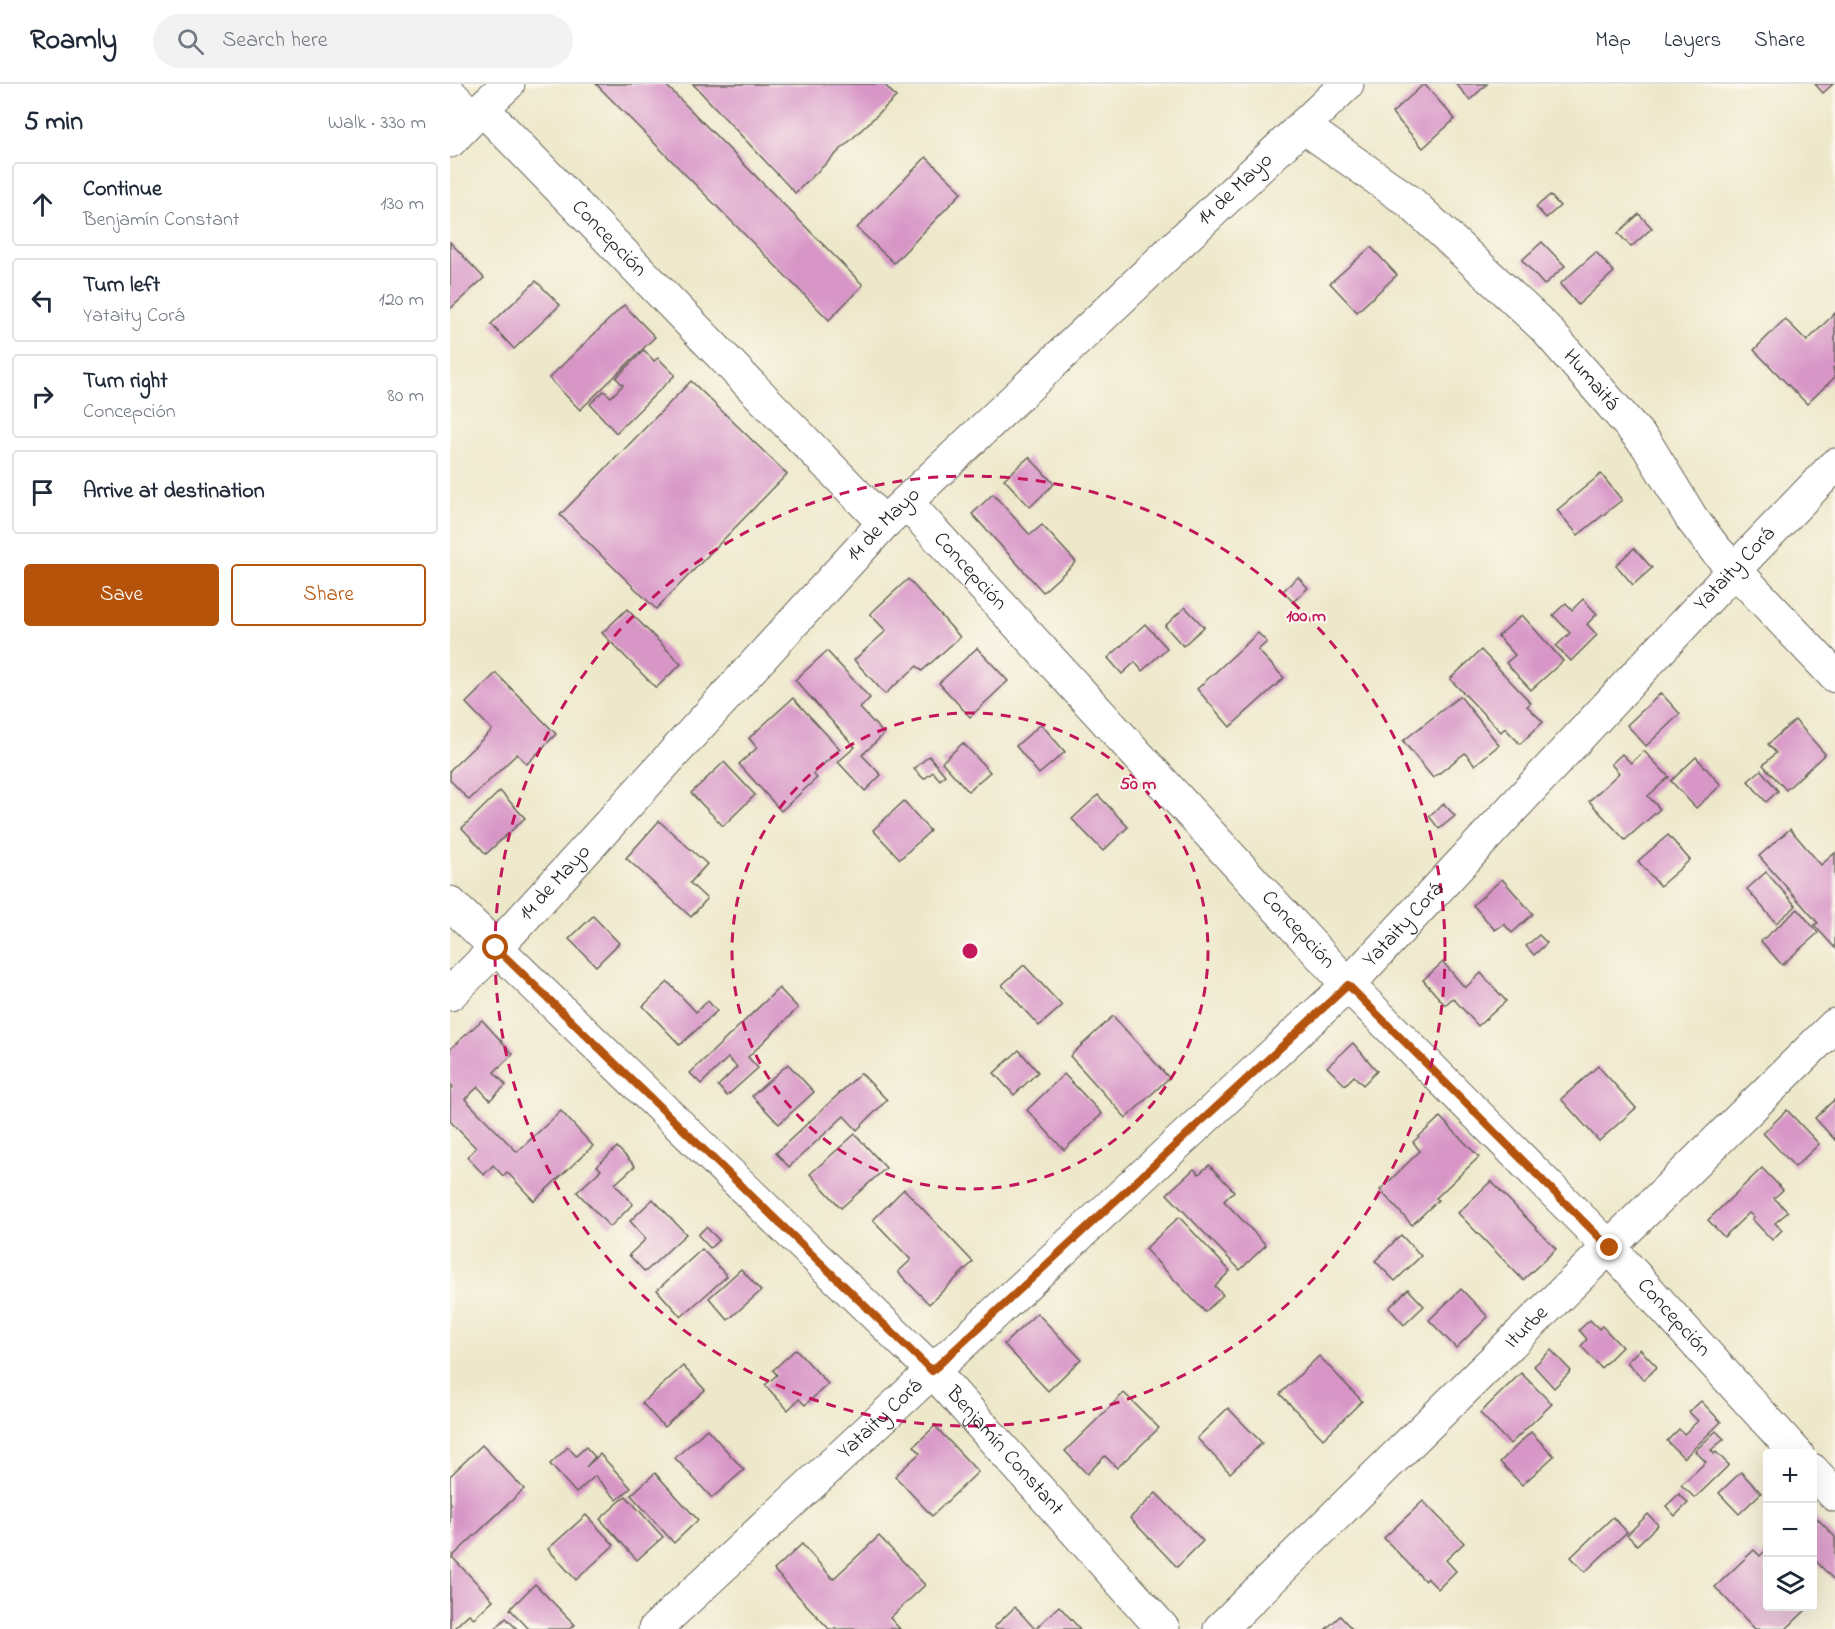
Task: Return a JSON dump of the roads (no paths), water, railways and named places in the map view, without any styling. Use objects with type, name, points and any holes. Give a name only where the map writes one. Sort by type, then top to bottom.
[{"type":"street","points":[[450,141],[468,106],[508,84]]},
{"type":"street","name":"14 de Mayo","points":[[450,994],[496,948],[895,513],[1347,84]]},
{"type":"street","name":"Concepción","points":[[468,106],[895,513],[1348,985],[1610,1248],[1792,1449]]},
{"type":"street","name":"Humaitá","points":[[1304,127],[1410,202],[1544,327],[1647,445],[1692,519],[1715,549],[1835,676]]},
{"type":"street","name":"Yataity Corá","points":[[655,1629],[1348,985],[1735,569],[1835,465]]},
{"type":"street","name":"Benjamín Constant","points":[[450,903],[932,1371],[1163,1629]]},
{"type":"street","name":"Iturbe","points":[[1220,1629],[1835,1025]]},
{"type":"street","points":[[1817,1475],[1835,1495]]}]
